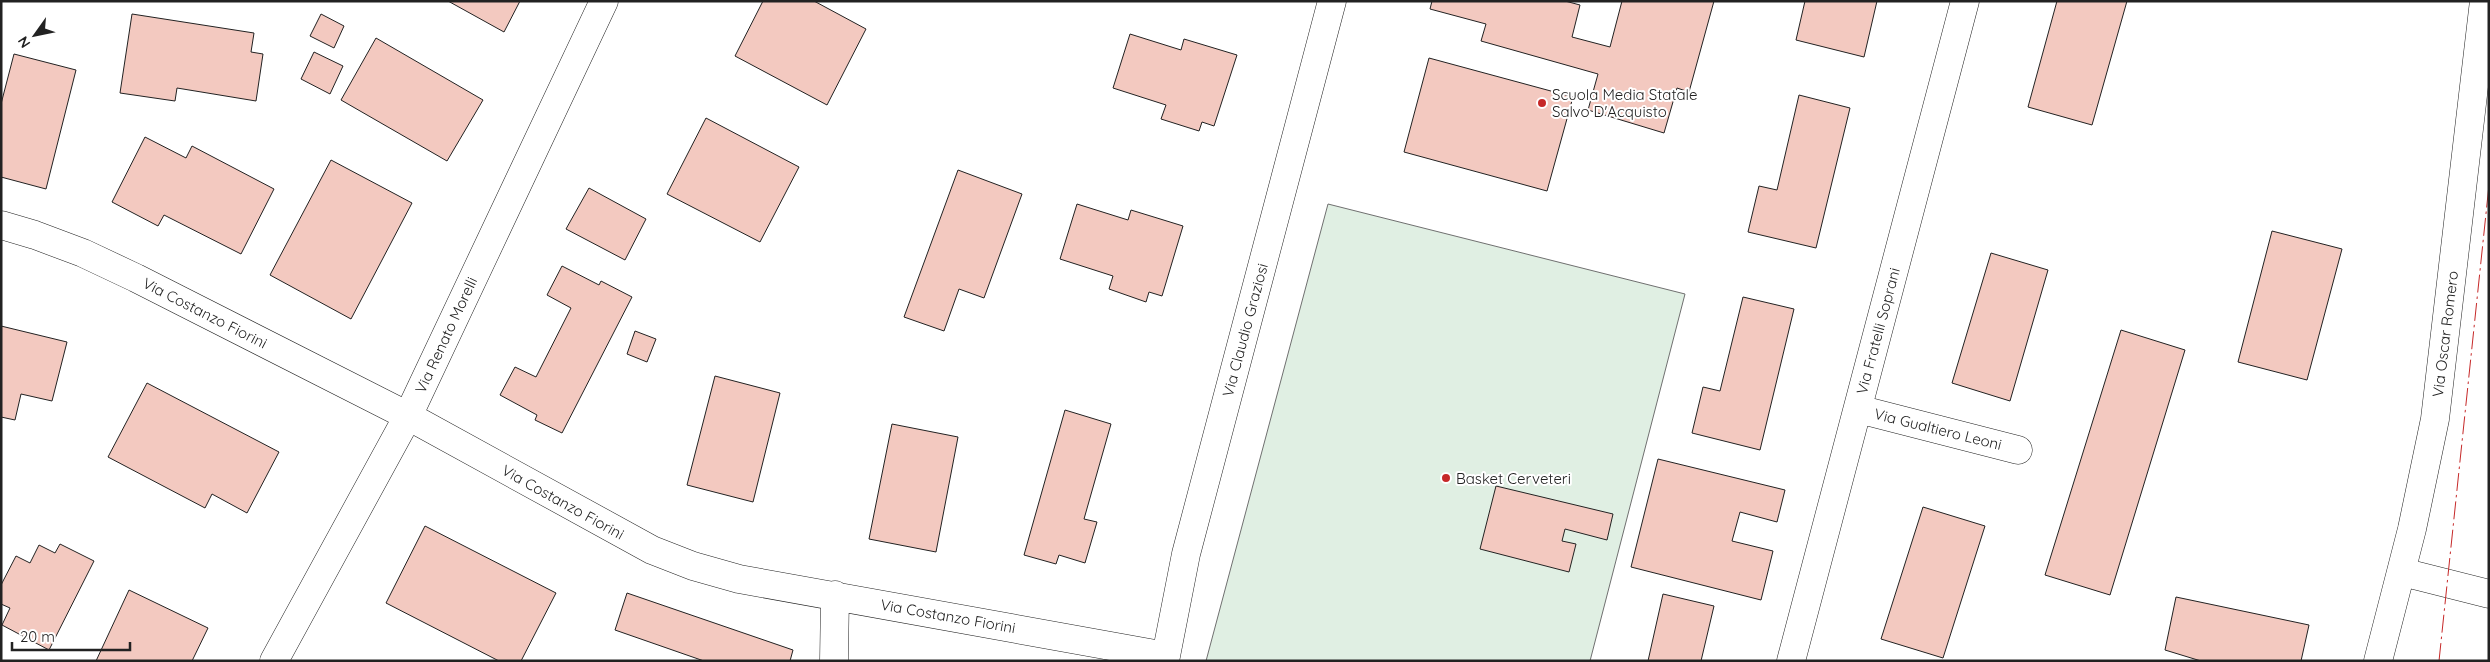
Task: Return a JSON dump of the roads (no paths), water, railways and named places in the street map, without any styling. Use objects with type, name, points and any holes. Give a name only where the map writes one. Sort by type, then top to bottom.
[{"type":"street","name":"Via Renato Morelli","points":[[274,661],[408,416],[604,1]]},
{"type":"street","name":"Via Claudio Graziosi","points":[[1166,659],[1186,554],[1332,1]]},
{"type":"street","name":"Via Fratelli Soprani","points":[[1791,661],[1965,1]]},
{"type":"street","name":"Via Oscar Romero","points":[[2378,661],[2402,572],[2423,479],[2438,395],[2484,1]]},
{"type":"street","name":"Via Costanzo Fiorini","points":[[1,225],[35,235],[83,253],[408,416],[624,535],[670,558],[740,579],[835,595],[1166,659]]},
{"type":"street","name":"Via Gualtiero Leoni","points":[[1858,409],[2018,450]]},
{"type":"street","points":[[2402,572],[2489,594]]},
{"type":"street","points":[[834,661],[835,595]]},
{"type":"place","name":"Scuola Media Statale Salvo D'Acquisto","points":[[1542,103]]},
{"type":"place","name":"Basket Cerveteri","points":[[1446,478]]}]
